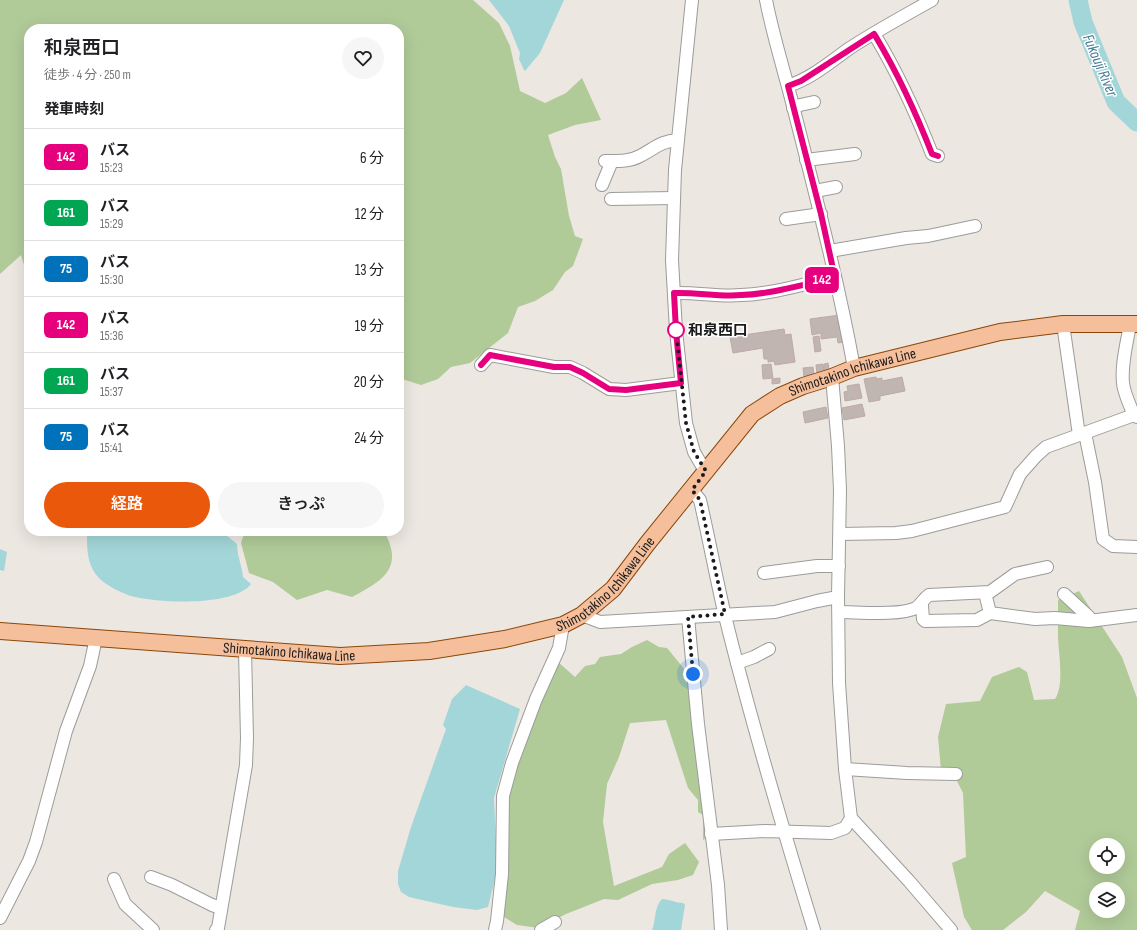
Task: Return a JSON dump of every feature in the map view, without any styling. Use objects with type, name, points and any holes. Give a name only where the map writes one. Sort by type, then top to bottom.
[{"type":"main road","name":"Shimotakino Ichikawa Line","points":[[0,631],[340,656],[429,651],[504,640],[563,625],[582,614],[613,589],[647,544],[752,414],[780,396],[803,386],[854,368],[1000,332],[1063,324],[1133,324]]},
{"type":"street","points":[[692,0],[678,140],[672,260],[676,331],[686,423],[694,452],[706,471]]},
{"type":"street","points":[[766,0],[774,38],[788,86],[830,251],[854,368]]},
{"type":"street","points":[[788,86],[801,81],[874,34],[932,0]]},
{"type":"street","points":[[874,34],[899,78],[932,154],[938,156]]},
{"type":"street","points":[[793,108],[814,102]]},
{"type":"street","points":[[602,185],[608,161],[628,161],[664,142],[678,140]]},
{"type":"street","points":[[806,160],[854,154]]},
{"type":"street","points":[[815,191],[836,187]]},
{"type":"street","points":[[611,199],[674,198]]},
{"type":"street","points":[[786,219],[821,214]]},
{"type":"street","points":[[830,251],[906,238],[928,236],[975,226]]},
{"type":"street","points":[[674,293],[725,296],[756,294],[774,292],[835,278]]},
{"type":"street","points":[[1063,324],[1072,396],[1095,482],[1103,539],[1113,546],[1137,547]]},
{"type":"street","points":[[840,534],[896,533],[912,531],[1005,507],[1020,474],[1046,447],[1136,416],[1123,385],[1122,375],[1133,324]]},
{"type":"street","points":[[481,365],[490,355],[554,367],[570,367],[609,389],[626,390],[681,383]]},
{"type":"street","points":[[832,377],[839,453],[839,683],[845,769],[851,818],[946,922],[951,930]]},
{"type":"street","points":[[692,490],[700,500],[737,663],[784,832],[814,930]]},
{"type":"street","points":[[764,573],[817,566],[839,566]]},
{"type":"street","points":[[838,612],[903,613],[917,608],[925,598],[934,594],[990,592],[1015,574],[1047,567]]},
{"type":"street","points":[[985,593],[990,613]]},
{"type":"street","points":[[1064,594],[1089,617],[1089,621]]},
{"type":"street","points":[[582,614],[600,622],[775,612],[838,597]]},
{"type":"street","points":[[920,605],[922,606],[925,621],[977,620],[990,613],[1035,619],[1055,618],[1089,621],[1137,615]]},
{"type":"street","points":[[688,617],[698,724],[718,885],[721,930]]},
{"type":"street","points":[[495,930],[502,874],[503,796],[512,763],[536,699],[559,648],[563,625]]},
{"type":"street","points":[[0,918],[29,861],[36,842],[66,731],[90,666],[96,638]]},
{"type":"street","points":[[737,663],[754,657],[769,649]]},
{"type":"street","points":[[216,930],[218,928],[246,765],[247,738],[245,650]]},
{"type":"street","points":[[845,769],[907,773],[956,774]]},
{"type":"street","points":[[711,834],[765,831],[831,833],[845,828],[851,818]]},
{"type":"street","points":[[151,877],[221,908]]},
{"type":"street","points":[[114,879],[125,904],[153,930]]},
{"type":"street","points":[[541,930],[556,922]]},
{"type":"green space","points":[[0,0],[473,0],[499,23],[510,46],[520,91],[545,103],[566,93],[582,78],[601,120],[575,125],[548,135],[555,157],[561,169],[569,216],[575,236],[583,239],[573,266],[565,272],[553,290],[535,301],[518,307],[508,333],[470,363],[451,367],[438,379],[421,385],[404,380],[404,24],[24,24],[24,265],[21,255],[0,274]]},
{"type":"green space","points":[[243,536],[386,536],[392,555],[391,564],[388,571],[382,578],[352,597],[327,590],[297,600],[273,582],[249,573],[241,543]]},
{"type":"green space","points":[[1079,591],[1122,657],[1137,698],[1137,930],[1075,930],[1080,911],[1045,891],[1026,912],[1003,930],[972,930],[964,917],[952,863],[966,857],[963,793],[954,775],[941,770],[938,737],[946,704],[980,701],[992,677],[1019,667],[1027,672],[1034,700],[1055,699],[1060,685],[1058,600]]},
{"type":"green space","points":[[647,640],[659,647],[667,648],[685,670],[693,703],[709,836],[703,840],[703,815],[698,812],[698,800],[688,788],[666,720],[630,723],[619,757],[607,784],[603,822],[614,886],[662,867],[669,854],[685,843],[699,862],[693,875],[678,880],[652,884],[618,900],[604,899],[566,914],[539,928],[517,925],[504,917],[503,902],[510,790],[514,771],[558,662],[575,677],[585,666],[595,664],[600,657],[621,654]]},
{"type":"water","points":[[489,0],[564,0],[540,53],[525,71],[519,59],[520,53],[509,26]]},
{"type":"water","points":[[87,536],[227,536],[237,544],[243,577],[251,584],[246,589],[234,595],[207,600],[160,601],[131,596],[116,590],[107,584],[100,579],[92,569]]},
{"type":"water","points":[[0,549],[7,552],[4,571],[0,570]]},
{"type":"water","points":[[466,685],[520,709],[494,798],[497,863],[495,879],[488,907],[477,910],[453,907],[409,897],[401,892],[398,884],[398,871],[411,827],[446,729],[443,725],[452,699]]},
{"type":"water","points":[[662,899],[683,903],[685,905],[681,930],[652,930],[656,910]]},
{"type":"building","points":[[840,315],[844,342],[838,343],[837,337],[821,339],[821,333],[812,335],[810,319]]},
{"type":"building","points":[[784,329],[785,335],[791,334],[795,362],[775,365],[774,361],[768,362],[768,359],[764,359],[763,348],[733,353],[730,337]]},
{"type":"building","points":[[819,336],[821,351],[815,352],[813,337]]},
{"type":"building","points":[[828,363],[829,369],[824,370],[824,364]]},
{"type":"building","points":[[771,364],[773,378],[763,379],[762,365]]},
{"type":"building","points":[[823,364],[824,373],[817,374],[816,365]]},
{"type":"building","points":[[813,367],[814,375],[804,377],[803,368]]},
{"type":"building","points":[[876,377],[877,379],[882,378],[882,381],[902,377],[905,391],[880,396],[880,400],[869,402],[864,379]]},
{"type":"building","points":[[780,378],[780,383],[772,384],[772,379]]},
{"type":"building","points":[[859,384],[862,398],[845,401],[844,392],[848,391],[847,386]]},
{"type":"building","points":[[862,404],[865,416],[844,420],[842,408]]},
{"type":"building","points":[[826,407],[828,418],[805,423],[803,412]]},
{"type":"waterway","name":"Fukouji River","points":[[1078,0],[1083,22],[1116,102],[1137,122]]},
{"type":"bus line","name":"142","points":[[481,365],[490,355],[554,367],[570,367],[609,389],[626,390],[681,383],[674,293],[688,292],[740,296],[774,292],[835,278],[821,214],[788,86],[801,81],[823,68],[874,34],[899,78],[932,154],[938,156]]},
{"type":"place","name":"和泉西口","points":[[676,330]]},
{"type":"route","points":[[676,330],[686,423],[694,452],[706,471],[692,490],[700,500],[725,614],[688,617],[693,674]]}]
